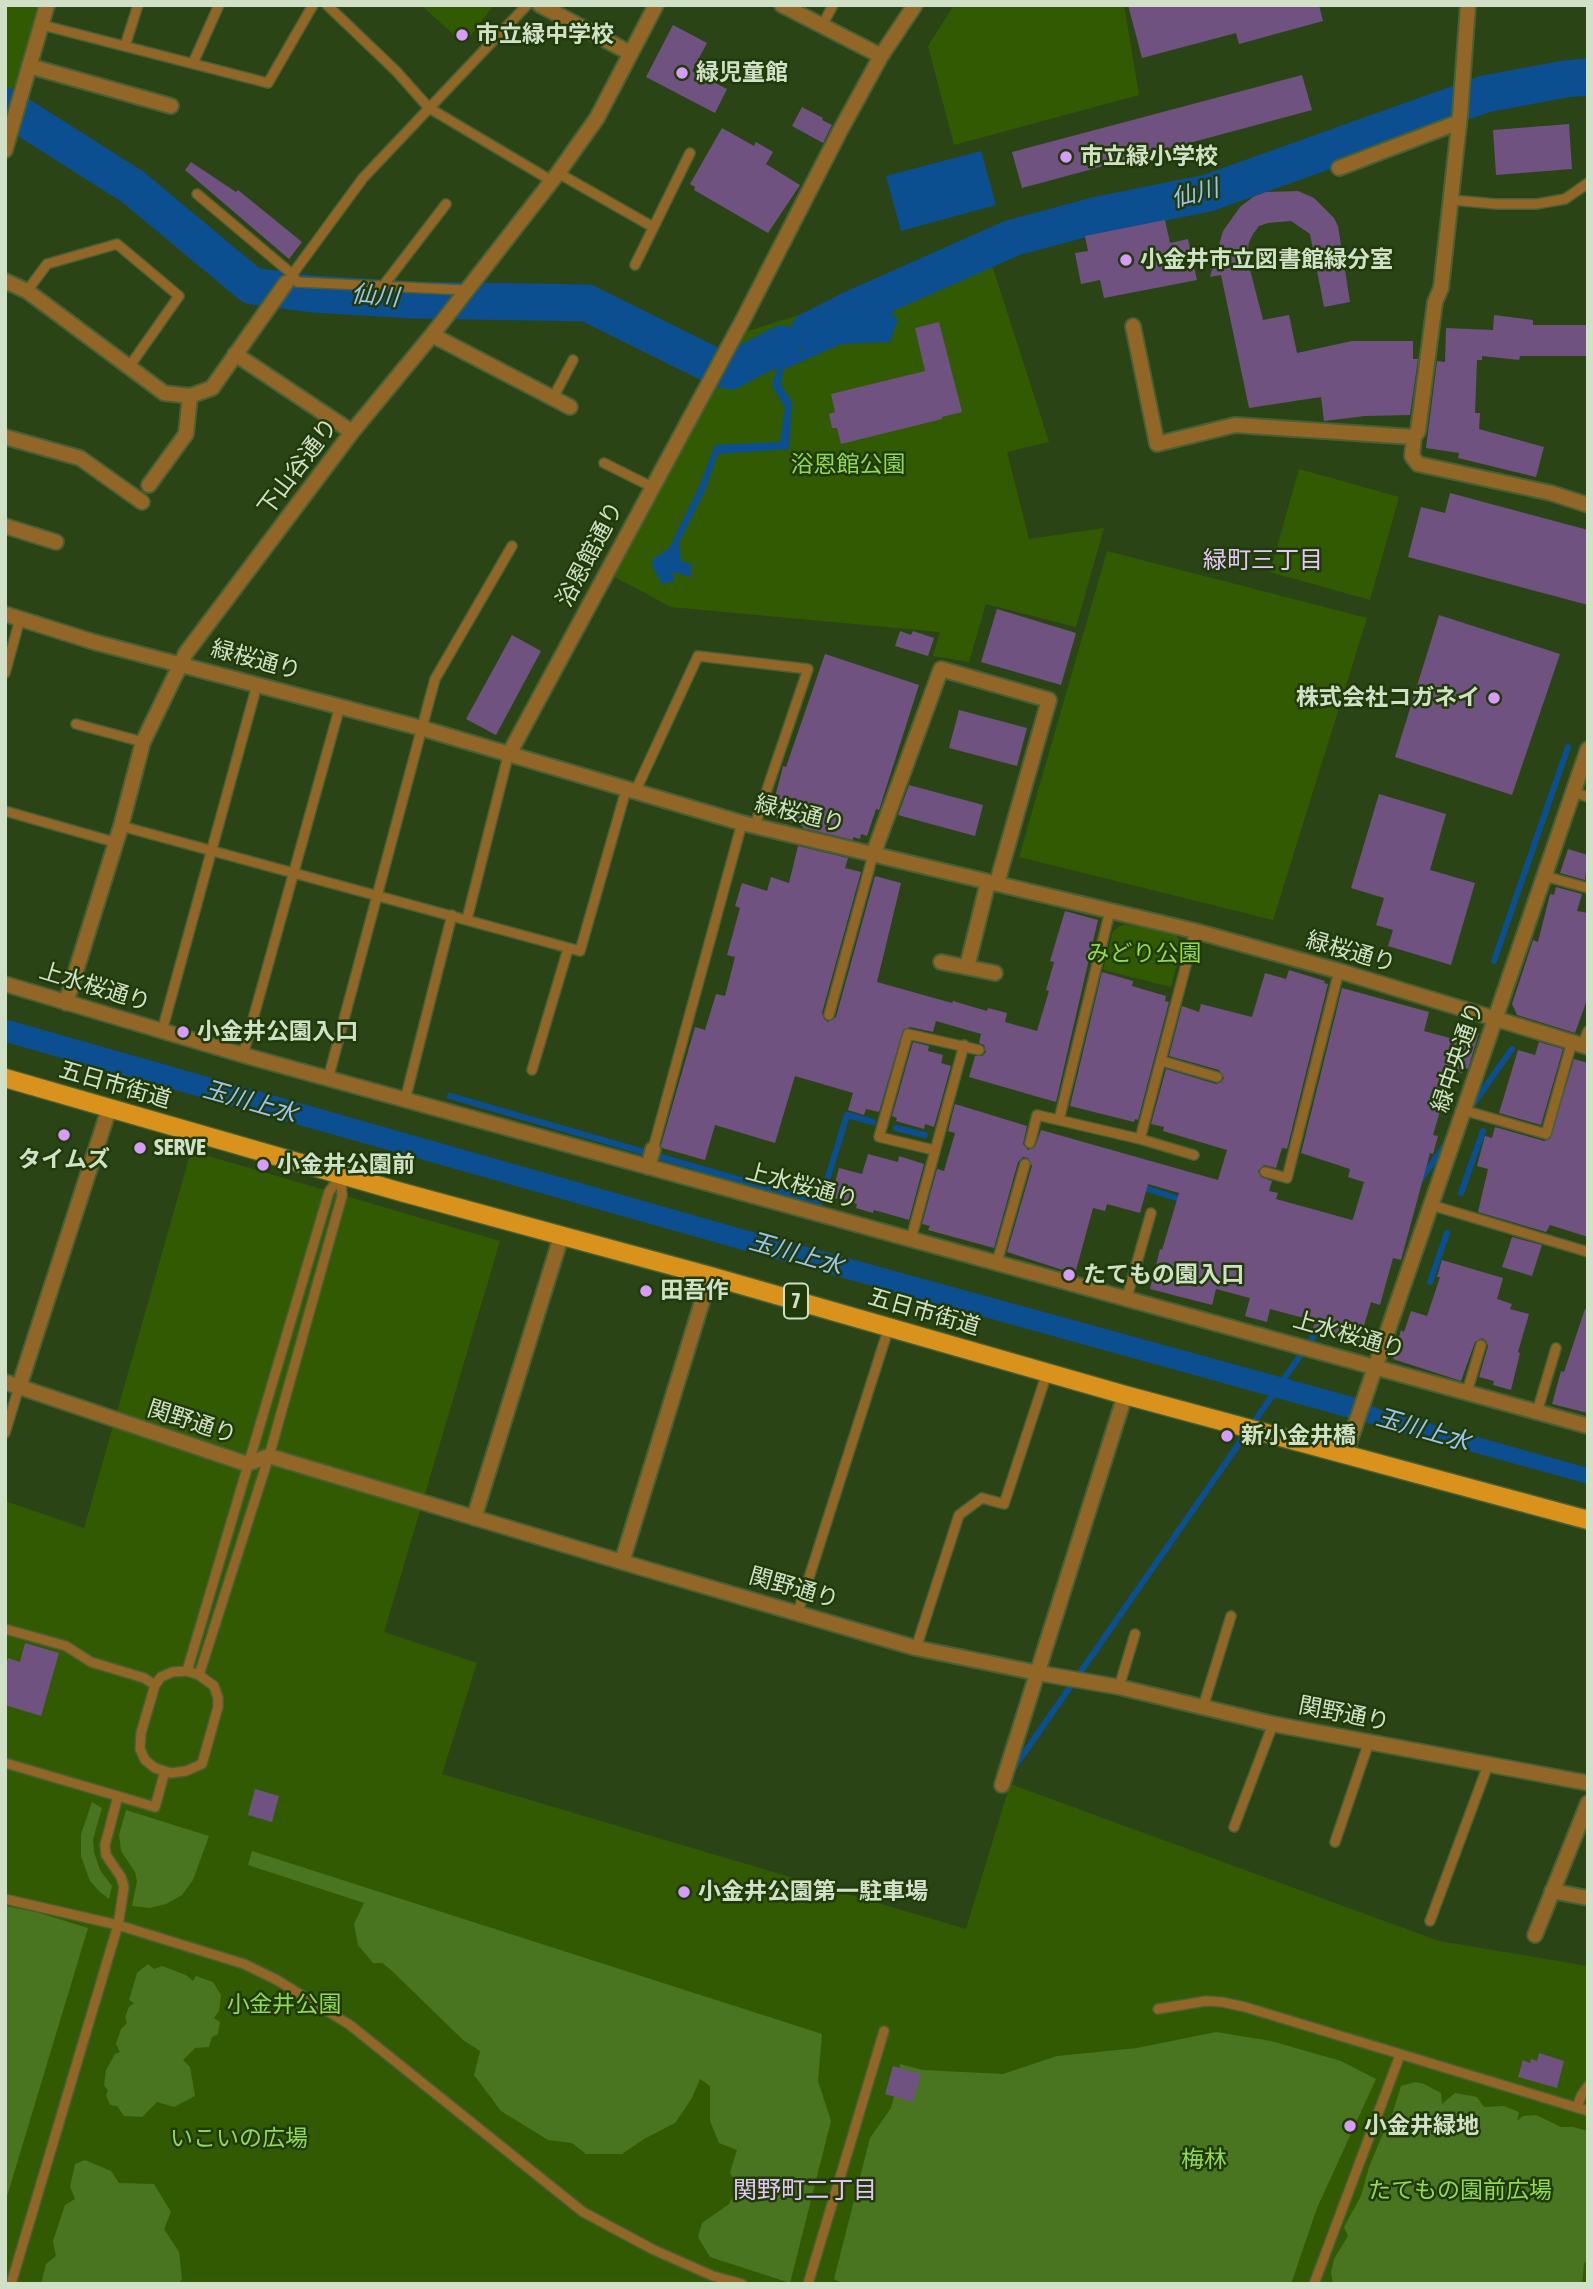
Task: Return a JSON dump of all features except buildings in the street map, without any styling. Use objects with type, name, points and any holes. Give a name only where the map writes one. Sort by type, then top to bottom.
[{"type":"main road","name":"五日市街道","points":[[5,1078],[1125,1395],[1347,1449],[1588,1520]]},
{"type":"street","points":[[5,150],[47,5]]},
{"type":"street","points":[[540,5],[631,53]]},
{"type":"street","name":"下山谷通り","points":[[66,1003],[121,826],[143,742],[186,653],[352,432],[432,335],[555,177],[597,118],[656,5]]},
{"type":"street","points":[[782,5],[881,55],[915,5]]},
{"type":"street","points":[[1468,5],[1452,200],[1441,288],[1435,302],[1412,456],[1418,464],[1551,493],[1588,505]]},
{"type":"street","name":"浴恩館通り","points":[[508,756],[732,340],[881,55]]},
{"type":"street","points":[[29,66],[171,106]]},
{"type":"street","points":[[1339,168],[1460,119]]},
{"type":"street","points":[[5,281],[27,291],[164,393],[190,396],[212,388],[289,278]]},
{"type":"street","points":[[1133,326],[1157,444],[1235,425],[1414,437]]},
{"type":"street","points":[[432,335],[570,407]]},
{"type":"street","points":[[235,354],[352,432]]},
{"type":"street","points":[[149,485],[186,434],[190,396]]},
{"type":"street","points":[[5,437],[80,458],[142,502]]},
{"type":"street","points":[[5,526],[56,542]]},
{"type":"street","name":"緑桜通り","points":[[12,617],[94,642],[422,728],[508,756],[748,824],[1195,931],[1581,1044]]},
{"type":"street","points":[[873,855],[941,669],[1049,700],[967,967]]},
{"type":"street","name":"緑中央通り","points":[[1347,1449],[1588,749]]},
{"type":"street","points":[[941,962],[995,972]]},
{"type":"street","name":"上水桜通り","points":[[5,984],[405,1100],[650,1159],[911,1239],[1588,1426]]},
{"type":"street","points":[[12,1385],[108,1109]]},
{"type":"street","points":[[474,1518],[561,1237]]},
{"type":"street","points":[[622,1562],[710,1276]]},
{"type":"street","name":"関野通り","points":[[12,1385],[247,1464],[269,1456],[916,1648],[1038,1674],[1119,1687],[1273,1724],[1588,1783]]},
{"type":"street","points":[[1002,1785],[1125,1395]]},
{"type":"street","points":[[1535,1935],[1588,1803]]},
{"type":"street","points":[[1552,1891],[1588,1898]]},
{"type":"lane","points":[[125,46],[138,5]]},
{"type":"lane","points":[[193,63],[219,5]]},
{"type":"lane","points":[[42,24],[268,83],[313,5]]},
{"type":"lane","points":[[327,5],[396,71],[429,108],[555,177],[653,226]]},
{"type":"lane","points":[[289,278],[363,178],[527,5]]},
{"type":"lane","points":[[822,26],[833,5]]},
{"type":"lane","points":[[635,265],[690,153]]},
{"type":"lane","points":[[1452,200],[1536,204],[1565,199],[1588,183]]},
{"type":"lane","points":[[197,194],[289,278],[297,282],[465,290]]},
{"type":"lane","points":[[383,286],[446,204]]},
{"type":"lane","points":[[27,291],[47,264],[117,244],[179,296],[129,367]]},
{"type":"lane","points":[[553,398],[573,360]]},
{"type":"lane","points":[[604,463],[652,487]]},
{"type":"lane","points":[[328,1079],[435,679],[512,546]]},
{"type":"lane","points":[[5,673],[12,617]]},
{"type":"lane","points":[[121,826],[580,951],[631,791],[698,656],[808,669],[748,824],[650,1159]]},
{"type":"lane","points":[[162,1031],[257,685]]},
{"type":"lane","points":[[243,1055],[340,706]]},
{"type":"lane","points":[[76,724],[143,742]]},
{"type":"lane","points":[[467,919],[508,756]]},
{"type":"lane","points":[[1573,792],[1588,797]]},
{"type":"lane","points":[[5,811],[114,842]]},
{"type":"lane","points":[[829,1015],[873,855]]},
{"type":"lane","points":[[1544,876],[1588,888]]},
{"type":"lane","points":[[1059,1119],[1110,911]]},
{"type":"lane","points":[[405,1100],[452,915]]},
{"type":"lane","points":[[1140,1139],[1195,931]]},
{"type":"lane","points":[[532,1070],[568,949]]},
{"type":"lane","points":[[1265,1172],[1287,1178],[1339,971]]},
{"type":"lane","points":[[1463,1110],[1546,1134],[1588,1031]]},
{"type":"lane","points":[[934,1150],[878,1137],[908,1034],[979,1050]]},
{"type":"lane","points":[[911,1239],[964,1045]]},
{"type":"lane","points":[[1162,1061],[1217,1077]]},
{"type":"lane","points":[[1030,1143],[1037,1115],[1140,1139],[1194,1155]]},
{"type":"lane","points":[[997,1262],[1025,1164]]},
{"type":"lane","points":[[199,1675],[269,1456],[342,1196],[341,1175]]},
{"type":"lane","points":[[187,1671],[330,1192],[341,1175]]},
{"type":"lane","points":[[1430,1205],[1588,1252]]},
{"type":"lane","points":[[1127,1297],[1151,1213]]},
{"type":"lane","points":[[798,1612],[889,1327]]},
{"type":"lane","points":[[1467,1392],[1481,1345]]},
{"type":"lane","points":[[1537,1412],[1556,1348]]},
{"type":"lane","points":[[916,1648],[959,1515],[982,1498],[1004,1504],[1047,1373]]},
{"type":"lane","points":[[5,1433],[12,1385]]},
{"type":"lane","points":[[1203,1707],[1231,1616]]},
{"type":"lane","points":[[5,1629],[66,1646],[91,1662],[144,1678],[155,1685]]},
{"type":"lane","points":[[1119,1687],[1135,1634]]},
{"type":"lane","points":[[187,1671],[199,1675],[214,1686],[218,1707],[202,1764],[186,1771],[171,1773],[155,1768],[145,1760],[140,1749],[141,1733],[155,1685],[161,1677],[172,1672],[187,1671]]},
{"type":"lane","points":[[1234,1827],[1273,1724]]},
{"type":"lane","points":[[1335,1842],[1369,1742]]},
{"type":"lane","points":[[5,1763],[155,1807],[165,1771]]},
{"type":"lane","points":[[1430,1921],[1488,1765]]},
{"type":"lane","points":[[11,2284],[118,1925],[124,1887],[121,1877],[106,1855],[105,1845],[118,1796]]},
{"type":"lane","points":[[5,1899],[118,1925],[244,1964],[277,1980],[349,2025],[583,2213],[665,2255],[713,2276],[742,2284]]},
{"type":"lane","points":[[1158,2009],[1206,2001],[1222,2002],[1588,2111]]},
{"type":"lane","points":[[808,2284],[884,2031]]},
{"type":"lane","points":[[1314,2284],[1400,2055]]},
{"type":"lane","points":[[1577,2108],[1588,2086]]},
{"type":"green space","points":[[5,5],[38,5],[11,97],[5,92]]},
{"type":"green space","points":[[421,5],[494,5],[464,44]]},
{"type":"green space","points":[[954,5],[1124,5],[1139,95],[954,145],[928,46]]},
{"type":"green space","name":"浴恩館公園","points":[[989,256],[1049,442],[1007,452],[1029,539],[1104,528],[1076,627],[986,604],[969,662],[933,656],[940,632],[671,607],[611,575],[738,334]]},
{"type":"green space","points":[[1299,469],[1399,497],[1370,600],[1270,572]]},
{"type":"green space","points":[[1107,551],[1367,618],[1273,920],[1019,857]]},
{"type":"green space","name":"みどり公園","points":[[1124,924],[1176,935],[1182,945],[1171,987],[1103,970],[1113,931]]},
{"type":"green space","name":"小金井公園","points":[[191,1151],[500,1241],[384,1632],[477,1663],[442,1774],[966,1929],[1010,1784],[1439,1941],[1588,1966],[1588,2284],[5,2284],[5,1501],[84,1528]]},
{"type":"green space","points":[[92,1802],[102,1808],[93,1839],[94,1852],[100,1870],[112,1886],[109,1899],[90,1881],[81,1856],[81,1834]]},
{"type":"green space","points":[[126,1810],[209,1836],[193,1880],[182,1895],[166,1904],[150,1908],[132,1906],[137,1881],[135,1872],[121,1851],[119,1835]]},
{"type":"green space","points":[[252,1851],[822,2034],[818,2081],[831,2121],[790,2283],[710,2257],[698,2237],[702,2223],[729,2204],[738,2184],[730,2173],[737,2150],[719,2143],[710,2121],[710,2086],[700,2079],[692,2098],[675,2123],[622,2154],[586,2154],[572,2143],[548,2140],[501,2111],[474,2075],[480,2051],[463,2040],[390,1969],[382,1963],[373,1963],[358,1945],[354,1924],[364,1903],[248,1865]]},
{"type":"green space","points":[[5,1906],[36,1912],[88,1928],[5,2203]]},
{"type":"green space","points":[[148,1964],[154,1969],[162,1966],[186,1975],[193,1981],[196,1976],[213,1982],[221,1995],[219,2011],[214,2018],[220,2022],[218,2034],[212,2037],[209,2047],[195,2048],[183,2060],[190,2067],[195,2096],[174,2107],[157,2102],[142,2117],[124,2116],[117,2106],[110,2105],[106,2095],[106,2070],[115,2054],[120,2052],[116,2044],[121,2029],[127,2023],[125,2017],[129,2007],[134,2003],[129,2000],[137,1973]]},
{"type":"green space","name":"梅林","points":[[1216,2032],[1271,2041],[1341,2061],[1376,2079],[1317,2208],[1291,2284],[844,2284],[834,2279],[870,2138],[891,2108],[900,2064],[923,2070],[1003,2074],[1057,2056],[1137,2048]]},
{"type":"green space","name":"たてもの園前広場","points":[[1415,2082],[1441,2093],[1442,2104],[1455,2093],[1477,2097],[1484,2107],[1504,2106],[1519,2112],[1517,2121],[1523,2116],[1536,2115],[1561,2127],[1588,2131],[1588,2258],[1584,2264],[1582,2284],[1333,2284],[1331,2272],[1334,2259],[1348,2236],[1344,2227],[1361,2196],[1369,2167],[1384,2131],[1388,2128],[1401,2086]]},
{"type":"green space","points":[[85,2160],[111,2171],[119,2183],[154,2184],[171,2212],[164,2229],[179,2252],[182,2279],[179,2284],[41,2284],[46,2264],[56,2256],[53,2241],[65,2205],[75,2199],[70,2187],[75,2164]]},
{"type":"water","points":[[981,151],[996,205],[901,231],[886,176]]},
{"type":"water","points":[[882,301],[898,320],[890,342],[841,344],[783,370],[781,385],[792,402],[789,449],[718,454],[705,491],[679,543],[681,561],[691,564],[691,577],[673,572],[674,581],[662,584],[653,568],[652,560],[669,548],[698,489],[715,445],[780,442],[785,407],[772,386],[778,364]]},
{"type":"water","name":"玉川上水","points":[[5,1019],[742,1229],[1353,1397],[1381,1410],[1588,1468],[1588,1484],[5,1042]]},
{"type":"waterway","name":"仙川","points":[[809,331],[1012,238],[1094,216],[1208,193],[1485,94],[1588,77]]},
{"type":"waterway","name":"仙川","points":[[5,106],[133,187],[252,286],[313,294],[416,300],[587,303],[712,365],[730,371],[782,344]]},
{"type":"waterway","points":[[1494,961],[1568,747]]},
{"type":"waterway","points":[[1469,1110],[1512,1049]]},
{"type":"waterway","points":[[450,1096],[820,1203],[847,1115],[873,1122]]},
{"type":"waterway","points":[[896,1128],[925,1135]]},
{"type":"waterway","points":[[1461,1193],[1483,1131]]},
{"type":"waterway","points":[[1419,1182],[1447,1142]]},
{"type":"waterway","points":[[1139,1186],[1182,1200]]},
{"type":"waterway","points":[[1430,1282],[1447,1233]]},
{"type":"waterway","points":[[1011,1772],[1322,1324]]},
{"type":"place","name":"市立緑中学校","points":[[462,35]]},
{"type":"place","name":"緑児童館","points":[[682,73]]},
{"type":"place","name":"市立緑小学校","points":[[1066,157]]},
{"type":"place","name":"小金井市立図書館緑分室","points":[[1126,260]]},
{"type":"place","name":"株式会社コガネイ","points":[[1494,698]]},
{"type":"place","name":"小金井公園入口","points":[[183,1032]]},
{"type":"place","name":"タイムズ","points":[[64,1135]]},
{"type":"place","name":"SERVE","points":[[140,1148]]},
{"type":"place","name":"小金井公園前","points":[[263,1165]]},
{"type":"place","name":"たてもの園入口","points":[[1069,1275]]},
{"type":"place","name":"田吾作","points":[[646,1291]]},
{"type":"place","name":"新小金井橋","points":[[1227,1436]]},
{"type":"place","name":"小金井公園第一駐車場","points":[[684,1892]]},
{"type":"place","name":"小金井緑地","points":[[1350,2126]]},
{"type":"district","name":"緑町三丁目","points":[[1263,560]]},
{"type":"district","name":"関野町二丁目","points":[[805,2190]]},
{"type":"park label","name":"いこいの広場","points":[[239,2139]]}]
